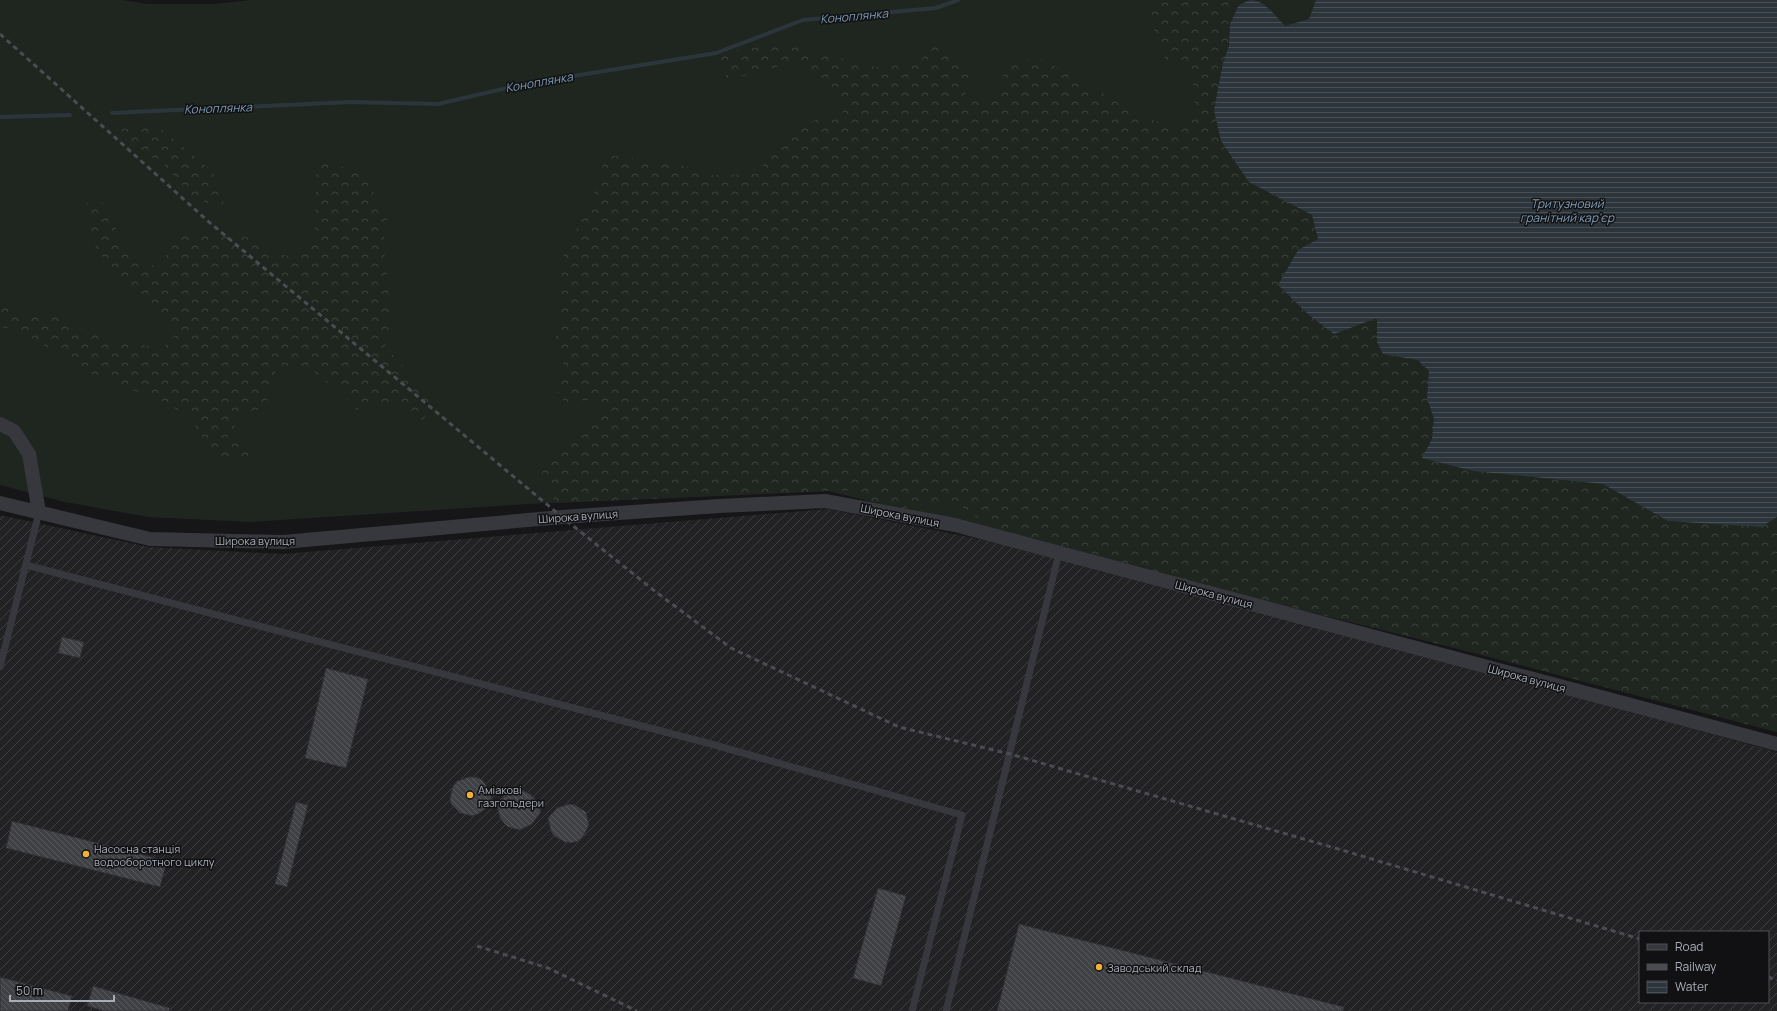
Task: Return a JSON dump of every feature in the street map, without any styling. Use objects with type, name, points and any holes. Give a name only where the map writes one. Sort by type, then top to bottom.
[{"type":"street","points":[[0,424],[14,431],[29,454],[39,512]]},
{"type":"street","name":"Широка вулиця","points":[[0,503],[150,539],[283,542],[562,517],[719,506],[824,501],[955,525],[1777,744]]},
{"type":"lane","points":[[0,667],[39,512]]},
{"type":"lane","points":[[946,1011],[1059,553]]},
{"type":"lane","points":[[26,565],[711,744],[962,815],[912,1011]]},
{"type":"shaded area","points":[[828,509],[1050,553],[1777,752],[1777,1011],[0,1011],[0,515],[149,547],[282,554]]},
{"type":"green space","points":[[0,0],[122,0],[148,4],[214,4],[251,0],[1777,0],[1777,732],[1463,650],[828,491],[528,504],[250,522],[148,517],[65,502],[0,485]]},
{"type":"green space","points":[[1150,0],[1231,0],[1229,46],[1223,63],[1214,110],[1249,182],[1312,214],[1318,239],[1298,250],[1278,285],[1309,315],[1334,334],[1377,318],[1377,342],[1383,354],[1418,360],[1429,371],[1427,398],[1434,419],[1432,439],[1422,458],[1473,471],[1603,484],[1668,521],[1761,527],[1777,517],[1777,732],[1463,650],[1001,535],[964,508],[921,500],[902,510],[866,501],[853,490],[556,503],[541,475],[550,457],[576,432],[611,405],[590,400],[568,404],[557,394],[565,369],[556,336],[560,311],[562,259],[596,188],[606,155],[675,163],[711,175],[760,174],[770,149],[817,119],[844,113],[827,82],[793,63],[728,80],[716,53],[786,44],[875,67],[918,63],[935,45],[970,76],[964,99],[996,98],[1007,63],[1038,57],[1110,97],[1134,115],[1181,128],[1195,104],[1192,67],[1166,61],[1149,16]]},
{"type":"green space","points":[[155,123],[212,171],[224,199],[221,210],[190,194],[164,165],[136,147],[120,129]]},
{"type":"green space","points":[[317,162],[364,171],[377,200],[388,216],[383,243],[391,308],[390,329],[385,347],[431,394],[423,425],[403,407],[381,405],[357,410],[342,394],[309,368],[276,365],[274,383],[265,407],[239,419],[227,440],[261,449],[255,458],[220,459],[198,432],[192,419],[156,397],[118,386],[88,373],[19,330],[0,327],[0,292],[18,313],[63,318],[90,334],[162,349],[178,332],[115,277],[91,239],[85,204],[98,198],[114,216],[118,244],[157,268],[174,244],[189,230],[246,237],[286,256],[314,242]]},
{"type":"water","name":"Тритузновий гранітний кар'єр","points":[[1250,0],[1265,6],[1285,26],[1309,19],[1316,0],[1777,0],[1777,517],[1761,527],[1668,521],[1603,484],[1473,471],[1422,458],[1432,439],[1434,419],[1427,398],[1429,371],[1418,360],[1383,354],[1377,342],[1377,318],[1334,334],[1309,315],[1278,285],[1298,250],[1318,239],[1312,215],[1249,182],[1221,141],[1214,110],[1223,63],[1229,46],[1230,24],[1239,5]]},
{"type":"building","points":[[62,637],[84,642],[80,658],[58,653]]},
{"type":"building","points":[[326,668],[368,679],[346,768],[305,758]]},
{"type":"building","name":"Аміакові газгольдери","points":[[469,777],[476,777],[482,780],[486,785],[494,803],[478,814],[472,816],[460,813],[451,804],[450,798],[453,786],[457,781]]},
{"type":"building","name":"Аміакові газгольдери","points":[[518,790],[530,794],[535,799],[541,812],[532,824],[520,830],[508,827],[504,823],[500,818],[497,805],[506,795]]},
{"type":"building","points":[[296,802],[308,805],[287,887],[275,884]]},
{"type":"building","name":"Аміакові газгольдери","points":[[569,804],[575,805],[586,812],[589,825],[583,837],[578,841],[571,843],[565,842],[554,836],[551,831],[548,818],[557,808]]},
{"type":"building","name":"Насосна станція водооборотного циклу","points":[[12,821],[167,861],[160,887],[6,848]]},
{"type":"building","points":[[878,888],[906,896],[881,986],[853,978]]},
{"type":"building","name":"Заводський склад","points":[[1019,924],[1344,1007],[1343,1011],[997,1011]]},
{"type":"building","points":[[0,977],[72,996],[68,1011],[0,1011]]},
{"type":"building","points":[[93,986],[170,1008],[169,1011],[105,1011],[87,1006]]},
{"type":"waterway","name":"Коноплянка","points":[[112,113],[351,102],[438,104],[524,84],[716,53],[803,20],[936,8],[958,0]]},
{"type":"waterway","name":"Коноплянка","points":[[0,117],[70,115]]},
{"type":"railway","points":[[0,34],[209,222],[562,517],[656,592],[731,648],[899,727],[1010,754],[1345,851],[1639,939]]},
{"type":"railway","points":[[477,946],[548,968],[637,1011]]},
{"type":"railway","points":[[1769,977],[1777,980]]},
{"type":"place","name":"Аміакові газгольдери","points":[[470,795]]},
{"type":"place","name":"Насосна станція водооборотного циклу","points":[[86,854]]},
{"type":"place","name":"Заводський склад","points":[[1099,967]]}]
